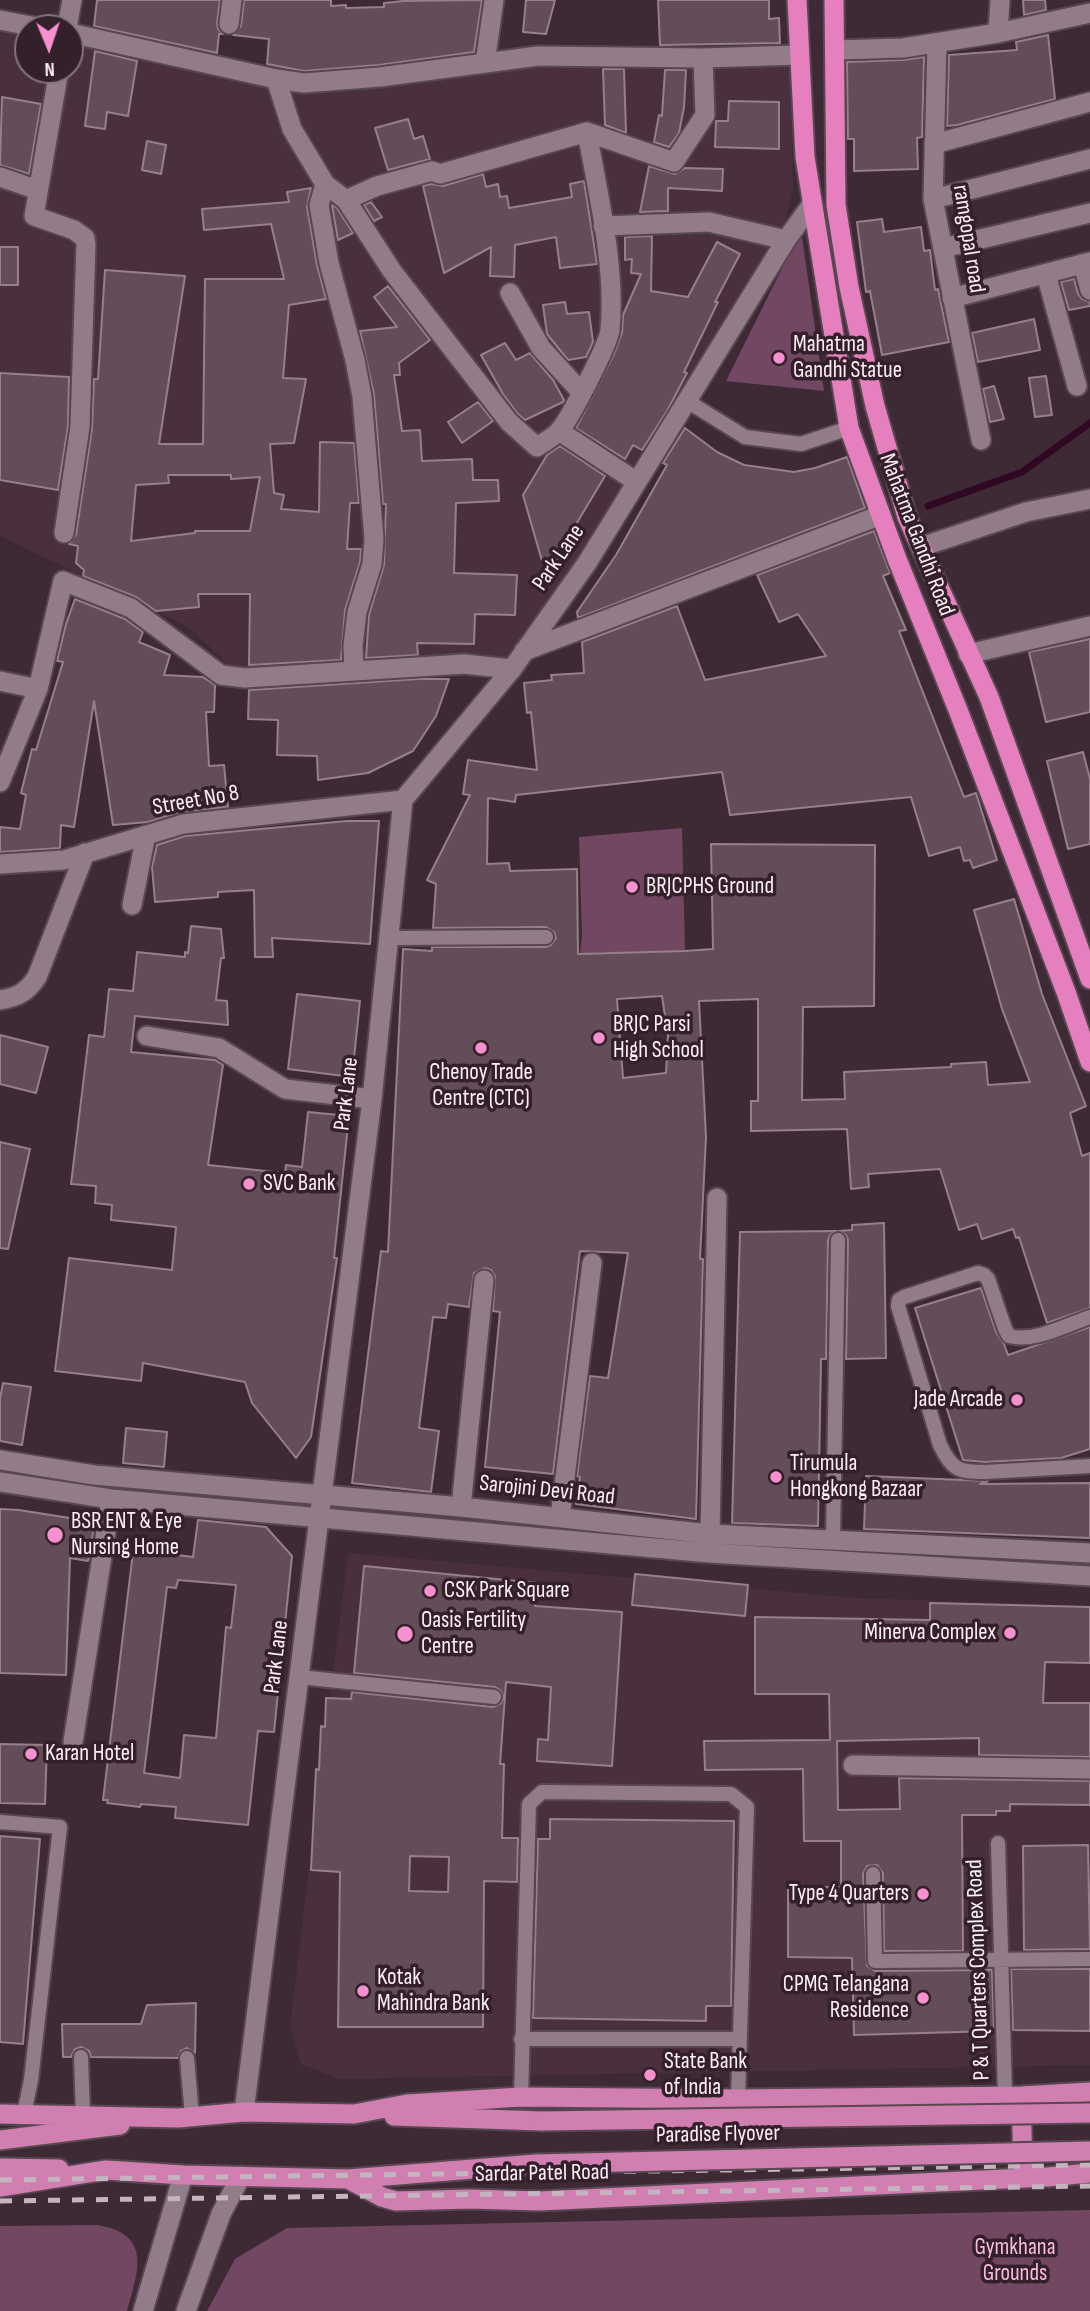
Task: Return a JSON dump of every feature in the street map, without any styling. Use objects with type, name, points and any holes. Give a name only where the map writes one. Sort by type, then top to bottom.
[{"type":"highway","name":"Mahatma Gandhi Road","points":[[797,0],[805,157],[849,428],[1066,992],[1090,1062]]},
{"type":"highway","name":"Mahatma Gandhi Road","points":[[834,0],[836,205],[849,286],[875,406],[907,517],[989,697],[1090,979]]},
{"type":"main road","points":[[0,2140],[244,2112],[355,2114],[407,2104],[521,2097],[738,2099],[1090,2092]]},
{"type":"main road","points":[[1013,2095],[1024,2178]]},
{"type":"main road","name":"Paradise Flyover","points":[[355,2114],[542,2121],[1090,2113]]},
{"type":"main road","points":[[0,2114],[185,2117]]},
{"type":"main road","name":"Paradise Flyover","points":[[348,2179],[536,2164],[1090,2151]]},
{"type":"main road","points":[[0,2168],[106,2170]]},
{"type":"main road","name":"Sardar Patel Road","points":[[0,2187],[106,2170],[183,2175],[348,2179],[382,2197],[396,2200],[539,2201],[1090,2173]]},
{"type":"street","points":[[229,24],[232,0]]},
{"type":"street","points":[[485,62],[491,11],[495,0]]},
{"type":"street","points":[[998,33],[1000,0]]},
{"type":"street","points":[[835,50],[903,48],[998,33],[1090,13]]},
{"type":"street","points":[[84,36],[304,83],[380,77],[538,56],[703,58],[799,55]]},
{"type":"street","name":"ramgopal road","points":[[937,43],[933,199],[981,440]]},
{"type":"street","points":[[346,200],[377,186],[432,171],[440,174],[587,132],[674,162],[705,115],[703,58]]},
{"type":"street","points":[[276,79],[292,129],[325,184],[346,200],[392,271],[509,422],[537,447],[559,431],[582,393],[610,333],[610,286],[587,132]]},
{"type":"street","points":[[57,84],[34,216],[74,230],[85,238],[86,244],[80,427],[64,533]]},
{"type":"street","points":[[934,144],[1090,102]]},
{"type":"street","points":[[933,199],[1090,159]]},
{"type":"street","points":[[0,177],[38,190]]},
{"type":"street","points":[[325,184],[319,205],[329,263],[362,397],[374,539],[372,564],[357,612],[353,646],[354,670]]},
{"type":"street","name":"Park Lane","points":[[244,2112],[372,1099],[403,800],[512,670],[587,562],[786,240],[812,204]]},
{"type":"street","points":[[943,248],[1090,213]]},
{"type":"street","points":[[603,226],[709,222],[786,240]]},
{"type":"street","points":[[952,298],[1087,263],[1090,290]]},
{"type":"street","points":[[1046,274],[1077,386]]},
{"type":"street","points":[[510,293],[541,348],[582,393]]},
{"type":"street","points":[[559,431],[637,482]]},
{"type":"street","points":[[921,547],[1026,512],[1090,499]]},
{"type":"street","points":[[524,652],[881,515]]},
{"type":"street","points":[[0,782],[38,690],[64,581],[131,608],[221,675],[245,678],[464,664],[512,670]]},
{"type":"street","points":[[968,654],[1090,626]]},
{"type":"street","points":[[0,681],[38,690]]},
{"type":"street","name":"Street No 8","points":[[0,864],[64,860],[183,824],[403,800]]},
{"type":"street","points":[[132,905],[146,835]]},
{"type":"street","points":[[0,1000],[13,998],[29,990],[37,977],[86,853]]},
{"type":"street","points":[[147,1036],[219,1048],[285,1089],[372,1099]]},
{"type":"street","points":[[710,1534],[717,1198]]},
{"type":"street","points":[[560,1517],[592,1263]]},
{"type":"street","points":[[461,1507],[484,1280]]},
{"type":"street","name":"Sarojini Devi Road","points":[[0,1460],[81,1473],[461,1507],[710,1534],[1090,1553]]},
{"type":"street","name":"Sarojini Devi Road","points":[[0,1482],[111,1499],[710,1553],[1090,1576]]},
{"type":"street","points":[[73,1742],[111,1499]]},
{"type":"street","points":[[853,1765],[1090,1769]]},
{"type":"street","points":[[143,2311],[183,2175]]},
{"type":"street","points":[[186,2311],[221,2214],[241,2176]]},
{"type":"lane","points":[[687,401],[745,437],[801,444],[849,428]]},
{"type":"lane","points":[[390,938],[546,937]]},
{"type":"lane","points":[[833,1541],[838,1240]]},
{"type":"lane","points":[[1090,1317],[1030,1337],[1009,1336],[1004,1329],[988,1279],[978,1273],[904,1297],[899,1300],[898,1306],[940,1445],[947,1460],[957,1469],[985,1472],[1090,1466]]},
{"type":"lane","points":[[299,1677],[494,1697]]},
{"type":"lane","points":[[521,2097],[529,1804],[542,1793],[731,1794],[747,1807],[738,2099]]},
{"type":"lane","points":[[0,1822],[60,1827],[31,2080],[24,2114]]},
{"type":"lane","name":"P & T Quarters Complex Road","points":[[998,1843],[1001,1960],[1013,2095]]},
{"type":"lane","points":[[873,1874],[875,1961],[1090,1959]]},
{"type":"lane","points":[[521,2039],[739,2039]]},
{"type":"lane","points":[[81,2057],[83,2114]]},
{"type":"lane","points":[[185,2117],[187,2058]]},
{"type":"shaded area","points":[[0,22],[14,25],[14,84],[84,84],[84,37],[298,85],[538,61],[790,59],[793,191],[781,236],[647,453],[508,668],[237,673],[190,628],[0,536]]},
{"type":"shaded area","points":[[348,1553],[856,1598],[1090,1606],[1090,2065],[340,2079],[301,2064],[290,2025]]},
{"type":"green space","points":[[801,230],[824,391],[726,381]]},
{"type":"green space","name":"BRJCPHS Ground","points":[[682,828],[685,951],[580,953],[582,936],[579,837]]},
{"type":"green space","name":"Gymkhana Grounds","points":[[1090,2210],[1090,2311],[207,2311],[235,2259],[287,2228]]},
{"type":"green space","points":[[97,2225],[127,2236],[134,2245],[137,2268],[127,2311],[0,2311],[0,2226]]},
{"type":"building","points":[[97,0],[220,0],[217,23],[223,34],[219,34],[217,53],[94,26]]},
{"type":"building","points":[[244,0],[331,0],[331,6],[346,5],[346,8],[384,7],[384,3],[403,1],[482,0],[474,52],[379,65],[304,71],[267,64],[269,39],[233,35],[241,26]]},
{"type":"building","points":[[526,0],[555,0],[546,34],[523,32]]},
{"type":"building","points":[[658,0],[769,0],[769,19],[779,18],[780,43],[660,45]]},
{"type":"building","points":[[1023,0],[1045,0],[1046,10],[1024,15]]},
{"type":"building","points":[[1048,35],[1055,99],[947,126],[949,55],[1017,50],[1016,42]]},
{"type":"building","points":[[95,51],[137,61],[128,116],[107,112],[105,129],[85,126]]},
{"type":"building","points":[[924,57],[922,137],[917,138],[918,169],[854,171],[854,139],[848,139],[847,62]]},
{"type":"building","points":[[603,69],[624,69],[626,133],[605,125]]},
{"type":"building","points":[[665,70],[686,70],[679,133],[669,147],[654,142],[659,115],[662,116]]},
{"type":"building","points":[[2,97],[41,104],[29,174],[0,165]]},
{"type":"building","points":[[729,101],[779,102],[779,149],[715,147],[716,121],[728,121]]},
{"type":"building","points":[[408,119],[414,139],[423,136],[430,159],[388,170],[375,128]]},
{"type":"building","points":[[147,141],[166,145],[161,174],[142,170]]},
{"type":"building","points":[[649,166],[675,174],[685,168],[723,169],[722,191],[668,188],[668,211],[640,212]]},
{"type":"building","points":[[483,174],[486,187],[498,184],[500,197],[507,196],[509,208],[572,197],[570,184],[584,181],[597,264],[560,268],[556,237],[515,245],[514,277],[490,276],[491,247],[444,273],[423,186],[443,186]]},
{"type":"building","points":[[311,188],[307,207],[326,299],[289,305],[283,378],[306,379],[294,443],[270,444],[274,493],[284,495],[281,509],[319,512],[320,442],[354,443],[359,503],[350,503],[347,549],[361,549],[360,562],[345,610],[341,660],[249,665],[250,594],[198,594],[199,607],[156,611],[136,597],[83,576],[84,570],[76,563],[78,546],[69,544],[76,535],[92,429],[105,270],[185,276],[159,444],[203,444],[205,279],[284,279],[271,224],[204,230],[202,209],[289,202],[287,192]],"holes":[[[168,475],[231,475],[231,479],[260,477],[250,531],[195,531],[131,541],[136,485],[169,483]]]},
{"type":"building","points":[[371,202],[382,217],[374,221],[364,205]]},
{"type":"building","points":[[332,205],[337,208],[353,233],[338,240]]},
{"type":"building","points":[[882,219],[884,232],[921,227],[924,251],[930,250],[935,290],[938,289],[949,342],[882,355],[870,291],[866,292],[857,222]]},
{"type":"building","points":[[652,236],[651,291],[688,297],[717,242],[740,254],[715,302],[718,302],[667,411],[642,450],[633,445],[625,459],[576,428],[614,354],[622,333],[623,315],[641,274],[631,273],[632,259],[625,260],[625,237]]},
{"type":"building","points":[[0,247],[18,247],[18,285],[0,285]]},
{"type":"building","points":[[1074,279],[1078,294],[1090,302],[1090,306],[1069,310],[1061,282]]},
{"type":"building","points":[[388,286],[430,340],[399,363],[400,375],[394,375],[402,431],[420,430],[422,461],[472,459],[473,480],[498,480],[499,501],[456,503],[454,573],[517,575],[515,615],[475,614],[474,644],[417,643],[418,655],[366,658],[369,615],[384,565],[386,504],[383,504],[374,395],[360,331],[397,327],[374,297]]},
{"type":"building","points":[[565,302],[567,314],[589,312],[593,342],[586,357],[568,360],[547,334],[543,305]]},
{"type":"building","points":[[1034,319],[1040,350],[978,362],[972,333]]},
{"type":"building","points":[[505,343],[516,360],[530,353],[553,380],[563,402],[525,420],[518,414],[481,355]]},
{"type":"building","points":[[0,373],[69,377],[68,426],[58,490],[0,480]]},
{"type":"building","points":[[1046,376],[1052,415],[1035,417],[1029,378]]},
{"type":"building","points":[[994,386],[1004,419],[990,422],[983,389]]},
{"type":"building","points":[[478,402],[493,421],[462,443],[448,422]]},
{"type":"building","points":[[685,428],[717,452],[744,465],[794,472],[847,457],[865,508],[578,618],[577,612],[616,555],[667,465],[663,463]]},
{"type":"building","points":[[560,446],[605,476],[572,531],[578,534],[559,566],[542,561],[523,495],[547,455]]},
{"type":"building","points":[[874,531],[890,573],[883,576],[906,630],[899,631],[964,797],[976,793],[997,860],[973,868],[970,860],[964,861],[960,847],[929,856],[911,797],[730,815],[722,772],[516,795],[515,802],[488,798],[487,864],[509,863],[510,871],[577,869],[578,954],[685,951],[713,949],[711,844],[875,845],[874,1006],[803,1007],[802,1100],[845,1099],[844,1072],[951,1067],[951,1064],[986,1062],[988,1085],[1030,1082],[1002,1009],[974,910],[1014,899],[1042,994],[1086,1106],[1070,1113],[1082,1156],[1090,1153],[1090,1308],[1047,1323],[1019,1237],[1016,1238],[1013,1229],[982,1239],[977,1224],[959,1230],[940,1169],[868,1174],[869,1187],[851,1189],[847,1129],[751,1131],[751,1101],[758,1101],[758,999],[699,1001],[706,1137],[700,1259],[703,1259],[696,1519],[576,1504],[590,1376],[608,1378],[628,1253],[580,1251],[553,1474],[485,1467],[500,1312],[493,1311],[495,1276],[491,1270],[485,1268],[474,1273],[469,1307],[448,1304],[446,1318],[433,1317],[419,1428],[439,1431],[431,1492],[352,1483],[381,1251],[388,1252],[403,949],[432,951],[432,947],[546,947],[556,938],[554,932],[546,927],[433,928],[436,884],[427,880],[470,795],[463,794],[468,760],[537,770],[531,712],[527,713],[524,683],[552,680],[551,675],[584,673],[582,642],[677,606],[705,680],[826,656],[798,614],[779,622],[757,575]],"holes":[[[662,996],[668,1036],[666,1073],[623,1078],[617,999]]]},
{"type":"building","points":[[75,599],[125,619],[143,632],[139,642],[170,655],[164,675],[203,677],[215,685],[214,712],[206,712],[209,766],[224,765],[228,807],[181,812],[148,822],[113,825],[94,701],[74,827],[61,825],[60,848],[0,852],[0,827],[20,829],[26,795],[21,793],[32,749],[36,750],[63,662],[57,661]]},
{"type":"building","points":[[1090,639],[1090,712],[1046,722],[1029,652]]},
{"type":"building","points":[[449,679],[436,716],[413,751],[368,773],[318,780],[317,756],[277,755],[278,720],[248,719],[249,690]]},
{"type":"building","points":[[1083,752],[1090,779],[1090,844],[1068,849],[1047,761]]},
{"type":"building","points":[[347,821],[379,821],[370,944],[272,938],[273,957],[255,957],[254,890],[218,892],[218,897],[155,902],[152,867],[157,845],[185,836]]},
{"type":"building","points":[[191,926],[221,929],[224,958],[221,958],[216,1000],[227,1001],[228,1025],[135,1016],[131,1052],[215,1060],[223,1065],[208,1165],[285,1173],[286,1165],[302,1167],[308,1112],[349,1116],[334,1258],[337,1258],[311,1437],[296,1458],[252,1403],[245,1382],[143,1363],[141,1381],[55,1371],[69,1258],[172,1270],[176,1227],[111,1220],[112,1205],[95,1203],[96,1186],[71,1184],[89,1035],[104,1037],[109,989],[133,991],[137,952],[185,957],[185,952],[188,953]]},
{"type":"building","points":[[297,994],[360,1001],[352,1077],[288,1069]]},
{"type":"building","points":[[0,1035],[48,1047],[36,1093],[0,1084]]},
{"type":"building","points":[[0,1142],[30,1149],[8,1249],[0,1248]]},
{"type":"building","points":[[884,1223],[886,1358],[846,1359],[848,1240],[846,1235],[839,1231],[852,1230],[852,1225]]},
{"type":"building","points":[[837,1231],[830,1235],[828,1240],[826,1359],[821,1359],[818,1526],[732,1523],[740,1232]]},
{"type":"building","name":"Jade Arcade","points":[[981,1288],[996,1332],[1008,1355],[1090,1327],[1090,1449],[1061,1458],[985,1462],[963,1460],[915,1308]]},
{"type":"building","points":[[3,1383],[31,1387],[22,1445],[0,1441],[0,1399]]},
{"type":"building","points":[[126,1428],[167,1432],[164,1467],[123,1463]]},
{"type":"building","points":[[866,1476],[988,1481],[980,1484],[1090,1483],[1090,1538],[864,1529]]},
{"type":"building","points":[[0,1509],[95,1522],[88,1561],[70,1558],[66,1675],[0,1673]]},
{"type":"building","points":[[198,1520],[266,1527],[292,1556],[274,1732],[258,1731],[248,1825],[175,1818],[176,1807],[141,1804],[140,1807],[107,1803],[108,1800],[103,1800],[133,1552],[138,1553],[139,1550],[193,1557]],"holes":[[[178,1580],[236,1585],[231,1628],[226,1627],[216,1738],[184,1735],[180,1778],[144,1773],[167,1587],[176,1588]]]},
{"type":"building","points":[[364,1566],[538,1583],[535,1606],[622,1612],[612,1766],[537,1761],[538,1739],[548,1740],[551,1687],[506,1682],[500,1764],[504,1764],[502,1838],[518,1838],[517,1882],[484,1881],[483,2027],[338,2027],[340,1872],[311,1870],[316,1769],[319,1770],[321,1726],[325,1727],[326,1698],[351,1699],[352,1692],[493,1707],[501,1703],[504,1697],[495,1687],[354,1673]],"holes":[[[410,1856],[449,1857],[448,1892],[409,1891]]]},
{"type":"building","points":[[635,1574],[748,1585],[745,1616],[632,1605]]},
{"type":"building","points":[[930,1603],[1090,1607],[1090,1663],[1045,1662],[1043,1703],[1090,1703],[1090,1757],[979,1755],[979,1738],[837,1741],[838,1810],[900,1809],[899,1778],[1090,1781],[1090,1805],[1010,1804],[1010,1811],[996,1811],[996,1815],[962,1815],[963,1951],[884,1951],[883,1873],[877,1865],[867,1866],[863,1874],[867,1966],[875,1971],[992,1970],[994,2031],[854,2035],[852,1958],[788,1957],[788,1887],[841,1887],[841,1841],[804,1841],[803,1769],[705,1770],[704,1741],[830,1740],[829,1694],[755,1694],[755,1617],[930,1620]]},
{"type":"building","points":[[0,1744],[47,1745],[45,1804],[0,1803]]},
{"type":"building","points":[[550,1819],[734,1821],[731,2006],[706,2006],[706,2021],[533,2018],[538,1839],[550,1839]]},
{"type":"building","points":[[0,1836],[40,1839],[23,2044],[0,2042]]},
{"type":"building","points":[[1088,1845],[1090,1949],[1024,1950],[1023,1846]]},
{"type":"building","points":[[1011,1969],[1090,1969],[1090,2031],[1013,2030]]},
{"type":"building","points":[[196,2003],[195,2053],[187,2048],[181,2051],[178,2058],[91,2057],[89,2051],[81,2047],[75,2049],[71,2057],[63,2057],[62,2024],[141,2024],[147,2005]]},
{"type":"waterway","points":[[928,506],[1022,472],[1090,423]]},
{"type":"railway","points":[[0,2180],[1090,2165]]},
{"type":"railway","points":[[0,2201],[1090,2186]]},
{"type":"place","name":"Mahatma Gandhi Statue","points":[[779,358]]},
{"type":"place","name":"BRJCPHS Ground","points":[[632,887]]},
{"type":"place","name":"BRJC Parsi High School","points":[[599,1038]]},
{"type":"place","name":"Chenoy Trade Centre (CTC)","points":[[481,1048]]},
{"type":"place","name":"SVC Bank","points":[[249,1184]]},
{"type":"place","name":"Jade Arcade","points":[[1017,1400]]},
{"type":"place","name":"Tirumula Hongkong Bazaar","points":[[776,1477]]},
{"type":"place","name":"BSR ENT & Eye Nursing Home","points":[[55,1535]]},
{"type":"place","name":"CSK Park Square","points":[[430,1591]]},
{"type":"place","name":"Minerva Complex","points":[[1010,1633]]},
{"type":"place","name":"Oasis Fertility Centre","points":[[405,1634]]},
{"type":"place","name":"Karan Hotel","points":[[31,1754]]},
{"type":"place","name":"Type 4 Quarters","points":[[923,1894]]},
{"type":"place","name":"Kotak Mahindra Bank","points":[[363,1991]]},
{"type":"place","name":"CPMG Telangana Residence","points":[[923,1998]]},
{"type":"place","name":"State Bank of India","points":[[650,2075]]}]
